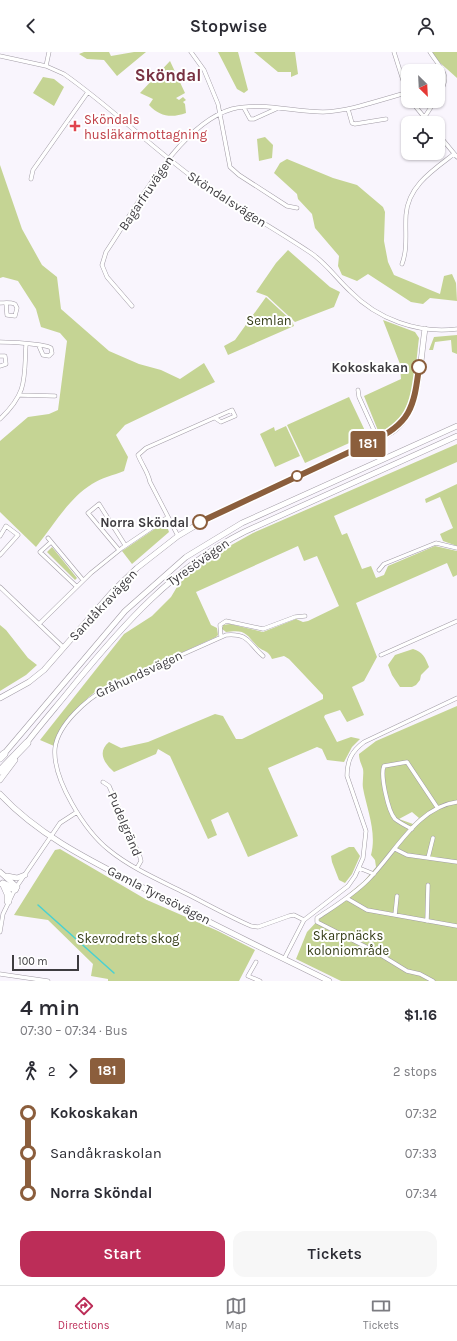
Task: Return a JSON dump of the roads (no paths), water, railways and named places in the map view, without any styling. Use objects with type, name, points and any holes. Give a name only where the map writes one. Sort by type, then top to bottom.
[{"type":"highway","name":"Tyresövägen","points":[[0,776],[27,743]]},
{"type":"highway","points":[[2,884],[16,888]]},
{"type":"highway","points":[[2,884],[8,894],[8,901]]},
{"type":"main road","name":"Sandåkravägen","points":[[0,698],[35,678],[64,648],[98,607],[130,574],[178,536],[215,514],[378,439],[396,429],[410,411],[416,391],[424,329]]},
{"type":"main road","name":"Tyresövägen","points":[[1,756],[124,611],[186,557],[242,523],[457,426]]},
{"type":"main road","name":"Tyresövägen","points":[[27,743],[124,625],[162,587],[196,560],[244,532],[457,436]]},
{"type":"main road","name":"Gamla Tyresövägen","points":[[0,794],[32,824],[50,837],[79,854],[176,906],[329,981]]},
{"type":"main road","points":[[2,874],[11,878],[25,875]]},
{"type":"main road","points":[[2,874],[16,888]]},
{"type":"street","points":[[46,66],[49,52]]},
{"type":"street","points":[[191,52],[204,70],[221,113],[230,167],[239,176],[287,206],[297,208]]},
{"type":"street","points":[[394,52],[401,75]]},
{"type":"street","points":[[430,52],[438,64]]},
{"type":"street","name":"Sköndalsvägen","points":[[0,56],[46,66],[64,74],[199,182],[312,254],[350,292],[377,312],[403,324],[424,329],[457,329]]},
{"type":"street","points":[[31,179],[33,170],[88,92]]},
{"type":"street","name":"Bagarfruvägen","points":[[132,306],[112,285],[102,265],[106,252],[169,158],[197,128],[221,113],[244,108],[278,108],[323,112],[348,109],[401,96]]},
{"type":"street","name":"Bagarfruvägen","points":[[244,108],[250,119],[254,119],[278,108]]},
{"type":"street","points":[[416,108],[422,116]]},
{"type":"street","points":[[348,109],[352,123],[355,124],[386,120]]},
{"type":"street","points":[[402,264],[405,255],[406,214],[411,195],[424,178],[456,156],[445,143]]},
{"type":"street","points":[[0,302],[6,303]]},
{"type":"street","points":[[0,342],[39,346]]},
{"type":"street","points":[[0,419],[20,395],[23,386],[26,344]]},
{"type":"street","points":[[0,356],[4,356],[6,364],[0,366]]},
{"type":"street","points":[[358,390],[359,397],[378,439]]},
{"type":"street","points":[[20,395],[55,396]]},
{"type":"street","points":[[178,536],[150,482],[148,472],[144,469],[138,455],[146,448],[232,410],[235,416],[221,422],[215,418]]},
{"type":"street","points":[[119,550],[88,513],[99,504],[125,545]]},
{"type":"street","points":[[39,624],[76,586],[125,545],[168,518]]},
{"type":"street","points":[[0,536],[6,526],[18,535],[0,555]]},
{"type":"street","points":[[48,538],[83,580]]},
{"type":"street","points":[[51,542],[40,552],[76,586]]},
{"type":"street","points":[[379,570],[384,564],[436,542],[457,548]]},
{"type":"street","points":[[0,587],[64,648]]},
{"type":"street","points":[[221,637],[220,625],[226,622],[263,629],[295,617],[305,616]]},
{"type":"street","points":[[381,655],[457,621]]},
{"type":"street","name":"Gråhundsvägen","points":[[263,656],[247,638],[241,635],[221,637],[107,688],[92,696],[70,718],[58,737],[55,746],[55,756],[62,781],[77,812],[92,833],[107,849],[137,868],[250,926],[258,927],[289,916],[294,916],[304,920]]},
{"type":"street","points":[[284,959],[304,920],[343,890],[359,868],[366,847],[366,831],[347,776],[350,758],[357,747],[364,742],[457,698]]},
{"type":"street","points":[[412,829],[400,823],[392,814],[384,787],[384,766],[407,762],[437,807]]},
{"type":"street","name":"Pudelgränd","points":[[103,782],[108,786],[140,857],[137,868]]},
{"type":"street","points":[[433,981],[420,974],[407,971],[376,952],[317,922],[317,918],[348,899],[374,874],[423,816],[437,807],[457,802]]},
{"type":"street","points":[[0,932],[3,914],[8,901],[16,888],[60,823],[77,812]]},
{"type":"street","points":[[428,858],[433,838]]},
{"type":"street","points":[[395,849],[407,855],[457,862]]},
{"type":"street","points":[[359,868],[374,874]]},
{"type":"street","points":[[427,921],[428,885]]},
{"type":"street","points":[[395,915],[398,896]]},
{"type":"street","points":[[348,899],[367,910],[457,926]]},
{"type":"street","points":[[256,962],[248,976],[260,981]]},
{"type":"street","points":[[1,974],[48,981]]},
{"type":"waterway","points":[[38,905],[114,973]]},
{"type":"place","name":"Sköndals husläkarmottagning","points":[[75,126]]},
{"type":"place","name":"Kokoskakan","points":[[419,367]]},
{"type":"place","name":"Norra Sköndal","points":[[200,522]]},
{"type":"district","name":"Sköndal","points":[[168,75]]},
{"type":"park label","name":"Semlan","points":[[269,320]]},
{"type":"park label","name":"Skevrodrets skog","points":[[128,938]]},
{"type":"park label","name":"Skarpnäcks koloniområde","points":[[348,942]]}]
